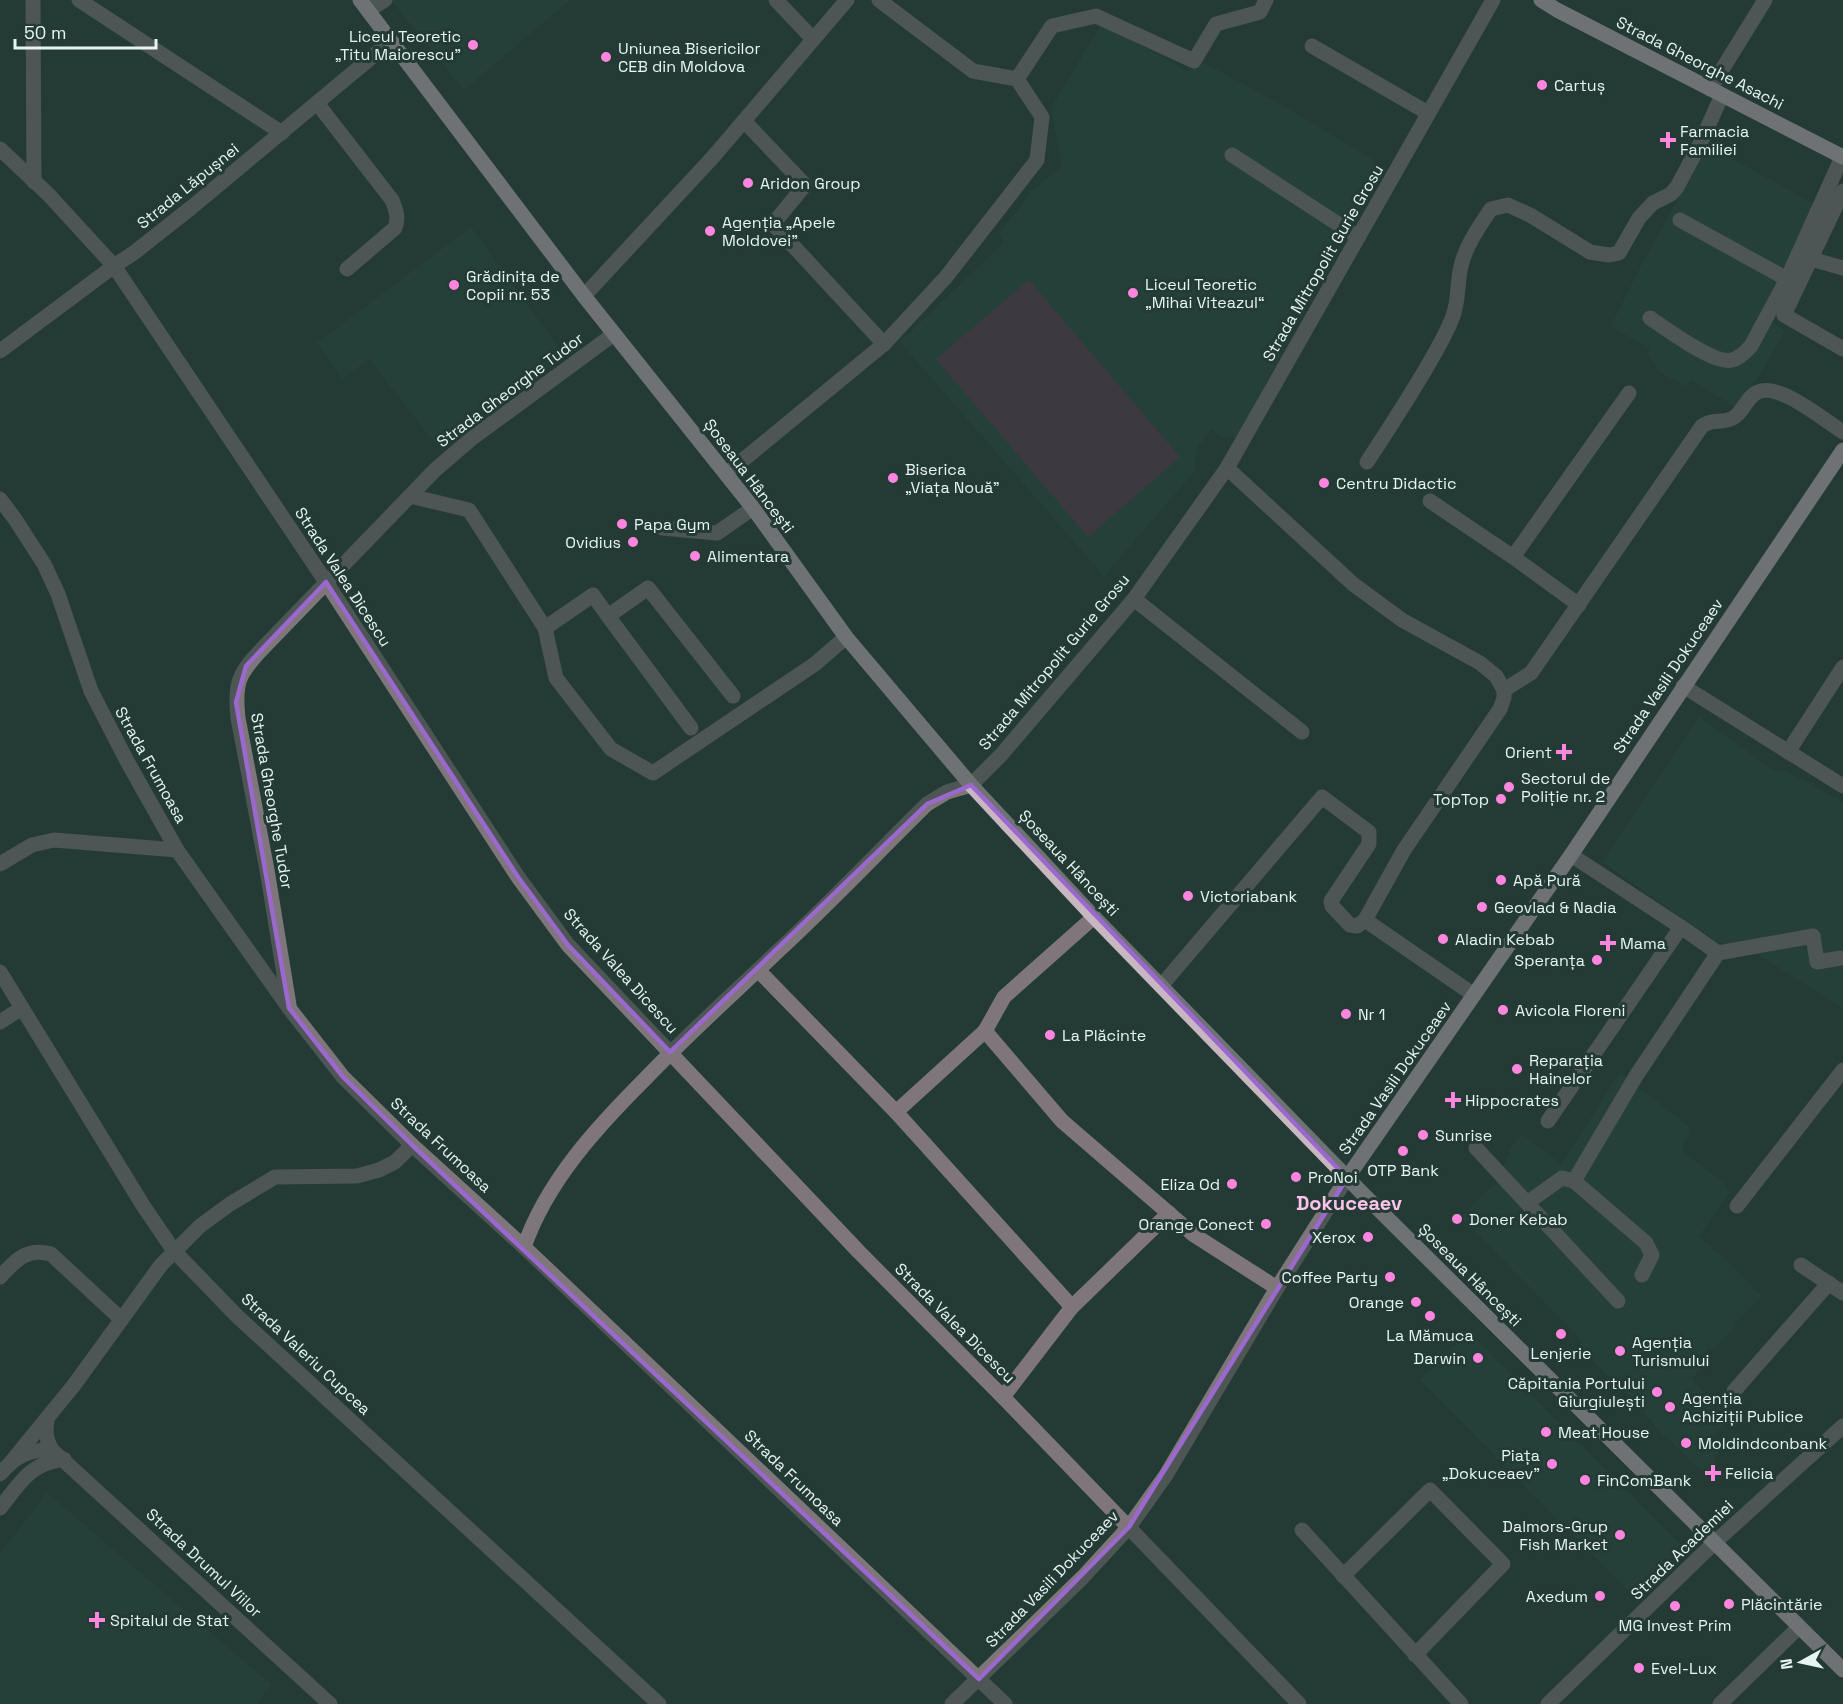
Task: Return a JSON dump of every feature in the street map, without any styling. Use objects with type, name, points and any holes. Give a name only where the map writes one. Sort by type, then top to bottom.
[{"type":"main road","name":"Strada Gheorghe Asachi","points":[[1541,0],[1560,5],[1716,92],[1842,157]]},
{"type":"main road","name":"Șoseaua Hâncești","points":[[364,5],[584,296],[753,508],[846,637],[971,785],[1347,1178],[1843,1670]]},
{"type":"main road","name":"Strada Vasili Dokuceaev","points":[[1347,1178],[1571,855],[1843,450]]},
{"type":"street","points":[[33,0],[34,182]]},
{"type":"street","points":[[79,0],[282,133]]},
{"type":"street","points":[[364,5],[385,0]]},
{"type":"street","points":[[776,0],[813,39]]},
{"type":"street","points":[[584,296],[713,157],[847,0]]},
{"type":"street","points":[[726,474],[884,344],[946,277],[1037,160],[1042,117],[1017,79],[973,71],[879,0]]},
{"type":"street","points":[[1017,79],[1052,26],[1096,16],[1194,61],[1216,24],[1260,12],[1266,0]]},
{"type":"street","name":"Strada Mitropolit Gurie Grosu","points":[[524,1247],[531,1227],[580,1149],[604,1120],[670,1052],[814,917],[927,804],[946,792],[971,785],[1000,755],[1134,599],[1227,468],[1493,0]]},
{"type":"street","points":[[1367,462],[1439,345],[1454,314],[1461,267],[1466,252],[1476,231],[1491,209],[1508,205],[1530,215],[1590,252],[1609,255],[1619,253],[1639,218],[1653,203],[1671,194],[1677,187],[1700,144],[1716,92],[1765,0]]},
{"type":"street","name":"Strada Lăpușnei","points":[[0,351],[192,207],[391,41]]},
{"type":"street","points":[[1312,46],[1428,113]]},
{"type":"street","points":[[317,104],[392,200],[398,221],[395,228],[347,269]]},
{"type":"street","points":[[744,121],[805,185],[773,224],[884,344]]},
{"type":"street","name":"Strada Valea Dicescu","points":[[0,149],[81,228],[140,301],[518,878],[568,945],[859,1252],[1003,1397],[1299,1704]]},
{"type":"street","points":[[1232,155],[1358,237]]},
{"type":"street","points":[[1650,318],[1712,357],[1726,361],[1734,360],[1743,354],[1751,346],[1787,279],[1842,157]]},
{"type":"street","points":[[1843,191],[1784,315],[1843,349]]},
{"type":"street","points":[[1680,220],[1787,279]]},
{"type":"street","points":[[1811,259],[1843,268]]},
{"type":"street","name":"Strada Gheorghe Tudor","points":[[289,1008],[267,870],[236,702],[238,685],[246,666],[435,470],[471,439],[614,334]]},
{"type":"street","points":[[1504,690],[1531,673],[1702,426],[1713,420],[1733,418],[1755,393],[1768,390],[1785,395],[1843,432]]},
{"type":"street","points":[[1513,556],[1629,393]]},
{"type":"street","points":[[1161,986],[1322,796],[1369,832],[1369,844],[1331,901],[1332,906],[1350,925],[1357,926],[1365,920],[1404,850],[1500,709],[1504,690],[1496,676],[1480,663],[1402,620],[1353,584],[1227,468]]},
{"type":"street","points":[[410,496],[469,510],[545,628],[556,678],[611,749],[652,773],[815,664],[846,637]]},
{"type":"street","name":"Strada Frumoasa","points":[[0,499],[44,564],[58,594],[91,691],[177,850],[289,1008],[343,1077],[412,1145],[524,1247],[1005,1704]]},
{"type":"street","points":[[1430,501],[1513,556],[1579,605]]},
{"type":"street","points":[[662,528],[717,533],[753,508]]},
{"type":"street","points":[[608,616],[648,588],[733,696]]},
{"type":"street","points":[[545,628],[593,595],[691,728]]},
{"type":"street","points":[[1134,599],[1302,732]]},
{"type":"street","points":[[1788,752],[1843,667]]},
{"type":"street","points":[[1683,686],[1843,786]]},
{"type":"street","points":[[0,864],[32,845],[54,840],[177,850]]},
{"type":"street","points":[[1571,855],[1682,927],[1718,954]]},
{"type":"street","points":[[896,1112],[985,1031],[1004,997],[1094,916]]},
{"type":"street","points":[[1365,920],[1474,995]]},
{"type":"street","points":[[1548,1121],[1682,927]]},
{"type":"street","points":[[1574,1181],[1636,1076],[1718,954],[1813,936],[1817,962],[1841,958]]},
{"type":"street","points":[[758,970],[896,1112],[1072,1307]]},
{"type":"street","name":"Strada Valeriu Cupcea","points":[[0,972],[144,1207],[174,1251],[237,1316],[659,1704]]},
{"type":"street","points":[[0,1022],[22,1008]]},
{"type":"street","points":[[985,1031],[1062,1120],[1194,1234],[1277,1288]]},
{"type":"street","points":[[1737,1206],[1843,1070]]},
{"type":"street","points":[[0,1474],[47,1420],[144,1287],[174,1251],[200,1226],[230,1204],[275,1178],[357,1176],[379,1170],[395,1162],[412,1145]]},
{"type":"street","points":[[1476,1148],[1618,1301]]},
{"type":"street","name":"Strada Vasili Dokuceaev","points":[[952,1704],[1083,1577],[1129,1527],[1166,1474],[1277,1288],[1347,1178]]},
{"type":"street","points":[[1527,1203],[1562,1178],[1574,1181],[1646,1243],[1652,1256],[1642,1275]]},
{"type":"street","points":[[1003,1397],[1072,1307],[1169,1213]]},
{"type":"street","points":[[0,1277],[18,1258],[41,1251],[51,1254],[121,1319]]},
{"type":"street","points":[[1801,1265],[1843,1293]]},
{"type":"street","points":[[1734,1391],[1829,1283]]},
{"type":"street","points":[[47,1420],[46,1440],[58,1455]]},
{"type":"street","name":"Strada Academiei","points":[[1548,1704],[1714,1543],[1843,1425]]},
{"type":"street","points":[[12,1461],[37,1449],[58,1455]]},
{"type":"street","points":[[0,1508],[28,1474],[39,1465],[52,1461],[58,1455]]},
{"type":"street","name":"Strada Drumul Viilor","points":[[58,1455],[330,1704]]},
{"type":"street","points":[[1343,1576],[1430,1490],[1503,1564],[1415,1655]]},
{"type":"street","points":[[1302,1530],[1461,1704]]},
{"type":"street","points":[[1720,1704],[1799,1627]]},
{"type":"highlighted area","points":[[326,582],[518,877],[568,945],[670,1052],[927,804],[971,785],[1347,1178],[1129,1527],[979,1679],[412,1145],[343,1077],[289,1008],[236,702],[246,666]]},
{"type":"shaded area","name":"Liceul Teoretic „Titu Maiorescu”","points":[[391,0],[570,0],[464,90]]},
{"type":"shaded area","name":"Liceul Teoretic „Mihai Viteazul“","points":[[1102,23],[1186,71],[1205,63],[1289,109],[1374,160],[1378,177],[1237,435],[1234,438],[1222,437],[1211,429],[1197,448],[1194,472],[1104,576],[900,342],[1003,243],[1000,232],[1034,189],[1062,166],[1051,108]]},
{"type":"shaded area","points":[[1708,145],[1828,212],[1770,321],[1785,331],[1739,409],[1691,380],[1685,386],[1660,372],[1647,354],[1650,349],[1611,326],[1643,262]]},
{"type":"shaded area","name":"Grădinița de Copii nr. 53","points":[[471,227],[564,355],[441,451],[369,359],[342,379],[317,343]]},
{"type":"shaded area","points":[[1029,280],[1180,457],[1088,537],[936,359]]},
{"type":"shaded area","points":[[1699,717],[1773,770],[1786,771],[1843,802],[1843,1009],[1761,956],[1717,942],[1602,862]]},
{"type":"shaded area","points":[[1620,1073],[1688,1126],[1690,1133],[1682,1145],[1683,1152],[1724,1183],[1729,1194],[1699,1236],[1761,1296],[1734,1323],[1737,1326],[1712,1351],[1709,1348],[1704,1353],[1710,1360],[1691,1379],[1730,1419],[1715,1434],[1713,1446],[1719,1452],[1713,1457],[1716,1462],[1715,1467],[1708,1472],[1698,1468],[1666,1436],[1664,1437],[1654,1426],[1655,1424],[1579,1346],[1582,1341],[1460,1218],[1498,1181],[1511,1148],[1522,1134],[1561,1164]]},
{"type":"shaded area","name":"Piața „Dokuceaev”","points":[[1469,1332],[1683,1547],[1634,1596],[1420,1380]]},
{"type":"shaded area","name":"Spitalul de Stat","points":[[47,1493],[272,1685],[256,1704],[0,1704],[0,1554]]},
{"type":"place","name":"Liceul Teoretic „Titu Maiorescu”","points":[[473,45]]},
{"type":"place","name":"Uniunea Bisericilor CEB din Moldova","points":[[606,57]]},
{"type":"place","name":"Cartuș","points":[[1542,85]]},
{"type":"place","name":"Farmacia Familiei","points":[[1668,140]]},
{"type":"place","name":"Aridon Group","points":[[748,183]]},
{"type":"place","name":"Agenția „Apele Moldovei”","points":[[710,231]]},
{"type":"place","name":"Grădinița de Copii nr. 53","points":[[454,285]]},
{"type":"place","name":"Liceul Teoretic „Mihai Viteazul“","points":[[1133,293]]},
{"type":"place","name":"Biserica „Viața Nouă”","points":[[893,478]]},
{"type":"place","name":"Centru Didactic","points":[[1324,483]]},
{"type":"place","name":"Papa Gym","points":[[622,524]]},
{"type":"place","name":"Ovidius","points":[[633,542]]},
{"type":"place","name":"Alimentara","points":[[695,556]]},
{"type":"place","name":"Orient","points":[[1564,752]]},
{"type":"place","name":"Sectorul de Poliție nr. 2","points":[[1509,787]]},
{"type":"place","name":"TopTop","points":[[1501,799]]},
{"type":"place","name":"Apă Pură","points":[[1501,880]]},
{"type":"place","name":"Victoriabank","points":[[1188,896]]},
{"type":"place","name":"Geovlad & Nadia","points":[[1482,907]]},
{"type":"place","name":"Aladin Kebab","points":[[1443,939]]},
{"type":"place","name":"Mama","points":[[1608,943]]},
{"type":"place","name":"Speranța","points":[[1597,960]]},
{"type":"place","name":"Avicola Floreni","points":[[1503,1010]]},
{"type":"place","name":"Nr 1","points":[[1346,1014]]},
{"type":"place","name":"La Plăcinte","points":[[1050,1035]]},
{"type":"place","name":"Reparația Hainelor","points":[[1517,1069]]},
{"type":"place","name":"Hippocrates","points":[[1453,1100]]},
{"type":"place","name":"Sunrise","points":[[1423,1135]]},
{"type":"place","name":"OTP Bank","points":[[1403,1151]]},
{"type":"place","name":"ProNoi","points":[[1296,1177]]},
{"type":"place","name":"Eliza Od","points":[[1232,1184]]},
{"type":"place","name":"Doner Kebab","points":[[1457,1219]]},
{"type":"place","name":"Orange Conect","points":[[1266,1224]]},
{"type":"place","name":"Xerox","points":[[1368,1237]]},
{"type":"place","name":"Coffee Party","points":[[1390,1277]]},
{"type":"place","name":"Orange","points":[[1416,1302]]},
{"type":"place","name":"La Mămuca","points":[[1430,1316]]},
{"type":"place","name":"Lenjerie","points":[[1561,1334]]},
{"type":"place","name":"Agenția Turismului","points":[[1620,1351]]},
{"type":"place","name":"Darwin","points":[[1478,1358]]},
{"type":"place","name":"Căpitania Portului Giurgiulești","points":[[1657,1392]]},
{"type":"place","name":"Agenția Achiziții Publice","points":[[1670,1407]]},
{"type":"place","name":"Meat House","points":[[1546,1432]]},
{"type":"place","name":"Moldindconbank","points":[[1686,1443]]},
{"type":"place","name":"Piața „Dokuceaev”","points":[[1552,1464]]},
{"type":"place","name":"Felicia","points":[[1713,1473]]},
{"type":"place","name":"FinComBank","points":[[1585,1480]]},
{"type":"place","name":"Dalmors-Grup Fish Market","points":[[1620,1535]]},
{"type":"place","name":"Axedum","points":[[1600,1596]]},
{"type":"place","name":"Plăcintărie","points":[[1729,1604]]},
{"type":"place","name":"MG Invest Prim","points":[[1675,1606]]},
{"type":"place","name":"Spitalul de Stat","points":[[97,1620]]},
{"type":"place","name":"Evel-Lux","points":[[1639,1668]]},
{"type":"district","name":"Dokuceaev","points":[[1349,1203]]}]
